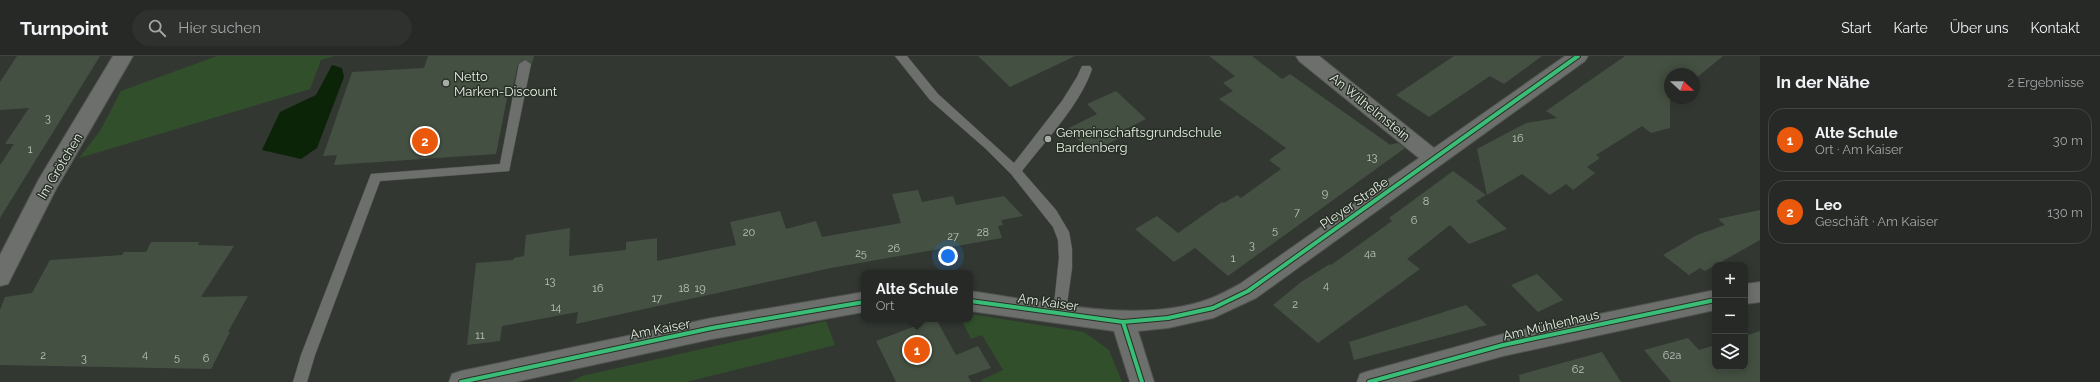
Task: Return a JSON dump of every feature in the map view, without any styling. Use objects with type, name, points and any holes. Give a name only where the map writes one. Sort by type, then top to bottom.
[{"type":"street","name":"Im Grötchen","points":[[0,277],[47,185],[76,138],[122,56]]},
{"type":"street","name":"An Wilhelmstein","points":[[1306,56],[1434,159]]},
{"type":"street","name":"Pleyer Straße","points":[[1123,322],[1168,318],[1213,308],[1248,291],[1578,56]]},
{"type":"street","name":"Am Kaiser","points":[[973,301],[1123,322]]},
{"type":"street","name":"Am Mühlenhaus","points":[[1369,382],[1503,345],[1643,314],[1712,301]]},
{"type":"street","name":"Am Kaiser","points":[[461,382],[653,340],[818,308],[861,302]]},
{"type":"street","points":[[1123,322],[1142,382]]},
{"type":"lane","points":[[901,56],[934,97],[990,146],[1015,171],[1058,222],[1065,239],[1065,271],[1060,314]]},
{"type":"lane","points":[[300,382],[308,355],[375,177],[505,168],[525,64]]},
{"type":"lane","points":[[1015,171],[1076,90],[1085,74],[1086,69]]},
{"type":"shaded area","points":[[217,56],[335,56],[321,60],[310,89],[79,158],[100,131],[121,91]]},
{"type":"shaded area","points":[[332,65],[342,68],[344,77],[317,148],[301,159],[262,150],[280,112],[316,95]]},
{"type":"shaded area","points":[[973,314],[1084,332],[1109,350],[1122,382],[982,382],[981,380],[1003,370],[982,335],[971,339],[962,322],[973,322]]},
{"type":"shaded area","points":[[826,321],[835,345],[686,382],[570,382],[582,376]]},
{"type":"building","points":[[17,56],[100,56],[0,218],[0,165],[14,144],[5,144],[29,108],[0,110],[0,82]]},
{"type":"building","points":[[428,56],[534,56],[532,64],[524,59],[518,64],[513,87],[509,88],[496,154],[334,165],[337,155],[323,156],[352,72],[424,68]]},
{"type":"building","points":[[978,56],[1075,56],[1010,87]]},
{"type":"building","points":[[1209,56],[1252,56],[1282,79],[1290,74],[1389,144],[1388,145],[1398,143],[1405,148],[1228,276],[1195,248],[1174,262],[1135,229],[1157,216],[1178,233],[1222,202],[1224,203],[1237,195],[1241,198],[1281,169],[1269,160],[1286,148],[1219,99],[1233,91],[1223,83],[1235,76]]},
{"type":"building","points":[[1454,56],[1542,56],[1504,84],[1490,76],[1429,117],[1396,95]]},
{"type":"building","points":[[1625,56],[1723,56],[1700,75],[1700,68],[1664,68],[1664,104],[1670,104],[1670,128],[1651,133],[1642,126],[1596,155],[1600,158],[1587,167],[1595,173],[1573,190],[1566,184],[1550,195],[1522,174],[1487,195],[1477,149],[1526,123],[1557,118],[1546,111]]},
{"type":"building","points":[[1116,91],[1146,119],[1118,133],[1122,137],[1091,152],[1067,129],[1097,114],[1087,104]]},
{"type":"building","points":[[1453,171],[1486,195],[1476,201],[1507,229],[1469,244],[1450,225],[1407,259],[1420,269],[1318,343],[1273,305],[1301,282],[1330,264],[1331,265],[1392,221],[1389,218]]},
{"type":"building","points":[[918,190],[922,202],[953,196],[956,205],[1004,196],[1023,216],[1001,220],[1003,225],[998,226],[1002,238],[831,268],[576,324],[578,312],[502,326],[500,341],[467,345],[476,263],[513,260],[514,258],[524,256],[526,235],[570,228],[569,256],[626,250],[626,242],[657,238],[657,261],[736,245],[730,222],[780,211],[786,229],[816,221],[822,237],[901,223],[892,194]]},
{"type":"building","points":[[1760,210],[1760,240],[1721,262],[1712,262],[1712,267],[1705,271],[1700,268],[1689,275],[1663,255],[1697,235],[1725,225],[1718,219]]},
{"type":"building","points":[[151,242],[199,242],[198,245],[234,246],[201,297],[248,296],[228,332],[230,332],[211,369],[0,365],[0,310],[5,297],[32,293],[50,260],[122,255],[124,252],[146,252]]},
{"type":"building","points":[[1537,274],[1563,300],[1538,312],[1511,285]]},
{"type":"building","points":[[1466,305],[1487,325],[1354,360],[1349,342]]},
{"type":"building","points":[[926,322],[938,322],[956,355],[978,346],[991,368],[968,376],[971,382],[896,382],[876,341]]},
{"type":"building","points":[[1760,331],[1760,382],[1671,382],[1644,350],[1688,338],[1699,350],[1712,346],[1712,370],[1748,370],[1748,335]]},
{"type":"building","points":[[1602,352],[1621,382],[1520,382],[1519,375]]},
{"type":"cycle path","points":[[973,301],[1123,322],[1168,318],[1213,308],[1248,291],[1578,56]]},
{"type":"cycle path","points":[[1369,382],[1503,345],[1643,314],[1712,301]]},
{"type":"cycle path","points":[[461,382],[712,328],[763,318],[861,302]]},
{"type":"cycle path","points":[[1123,322],[1142,382]]},
{"type":"place","name":"Netto Marken-Discount","points":[[446,83]]},
{"type":"place","name":"Gemeinschaftsgrundschule Bardenberg","points":[[1048,139]]},
{"type":"place","name":"Leo","points":[[425,141]]},
{"type":"place","name":"Alte Schule","points":[[917,350]]}]
